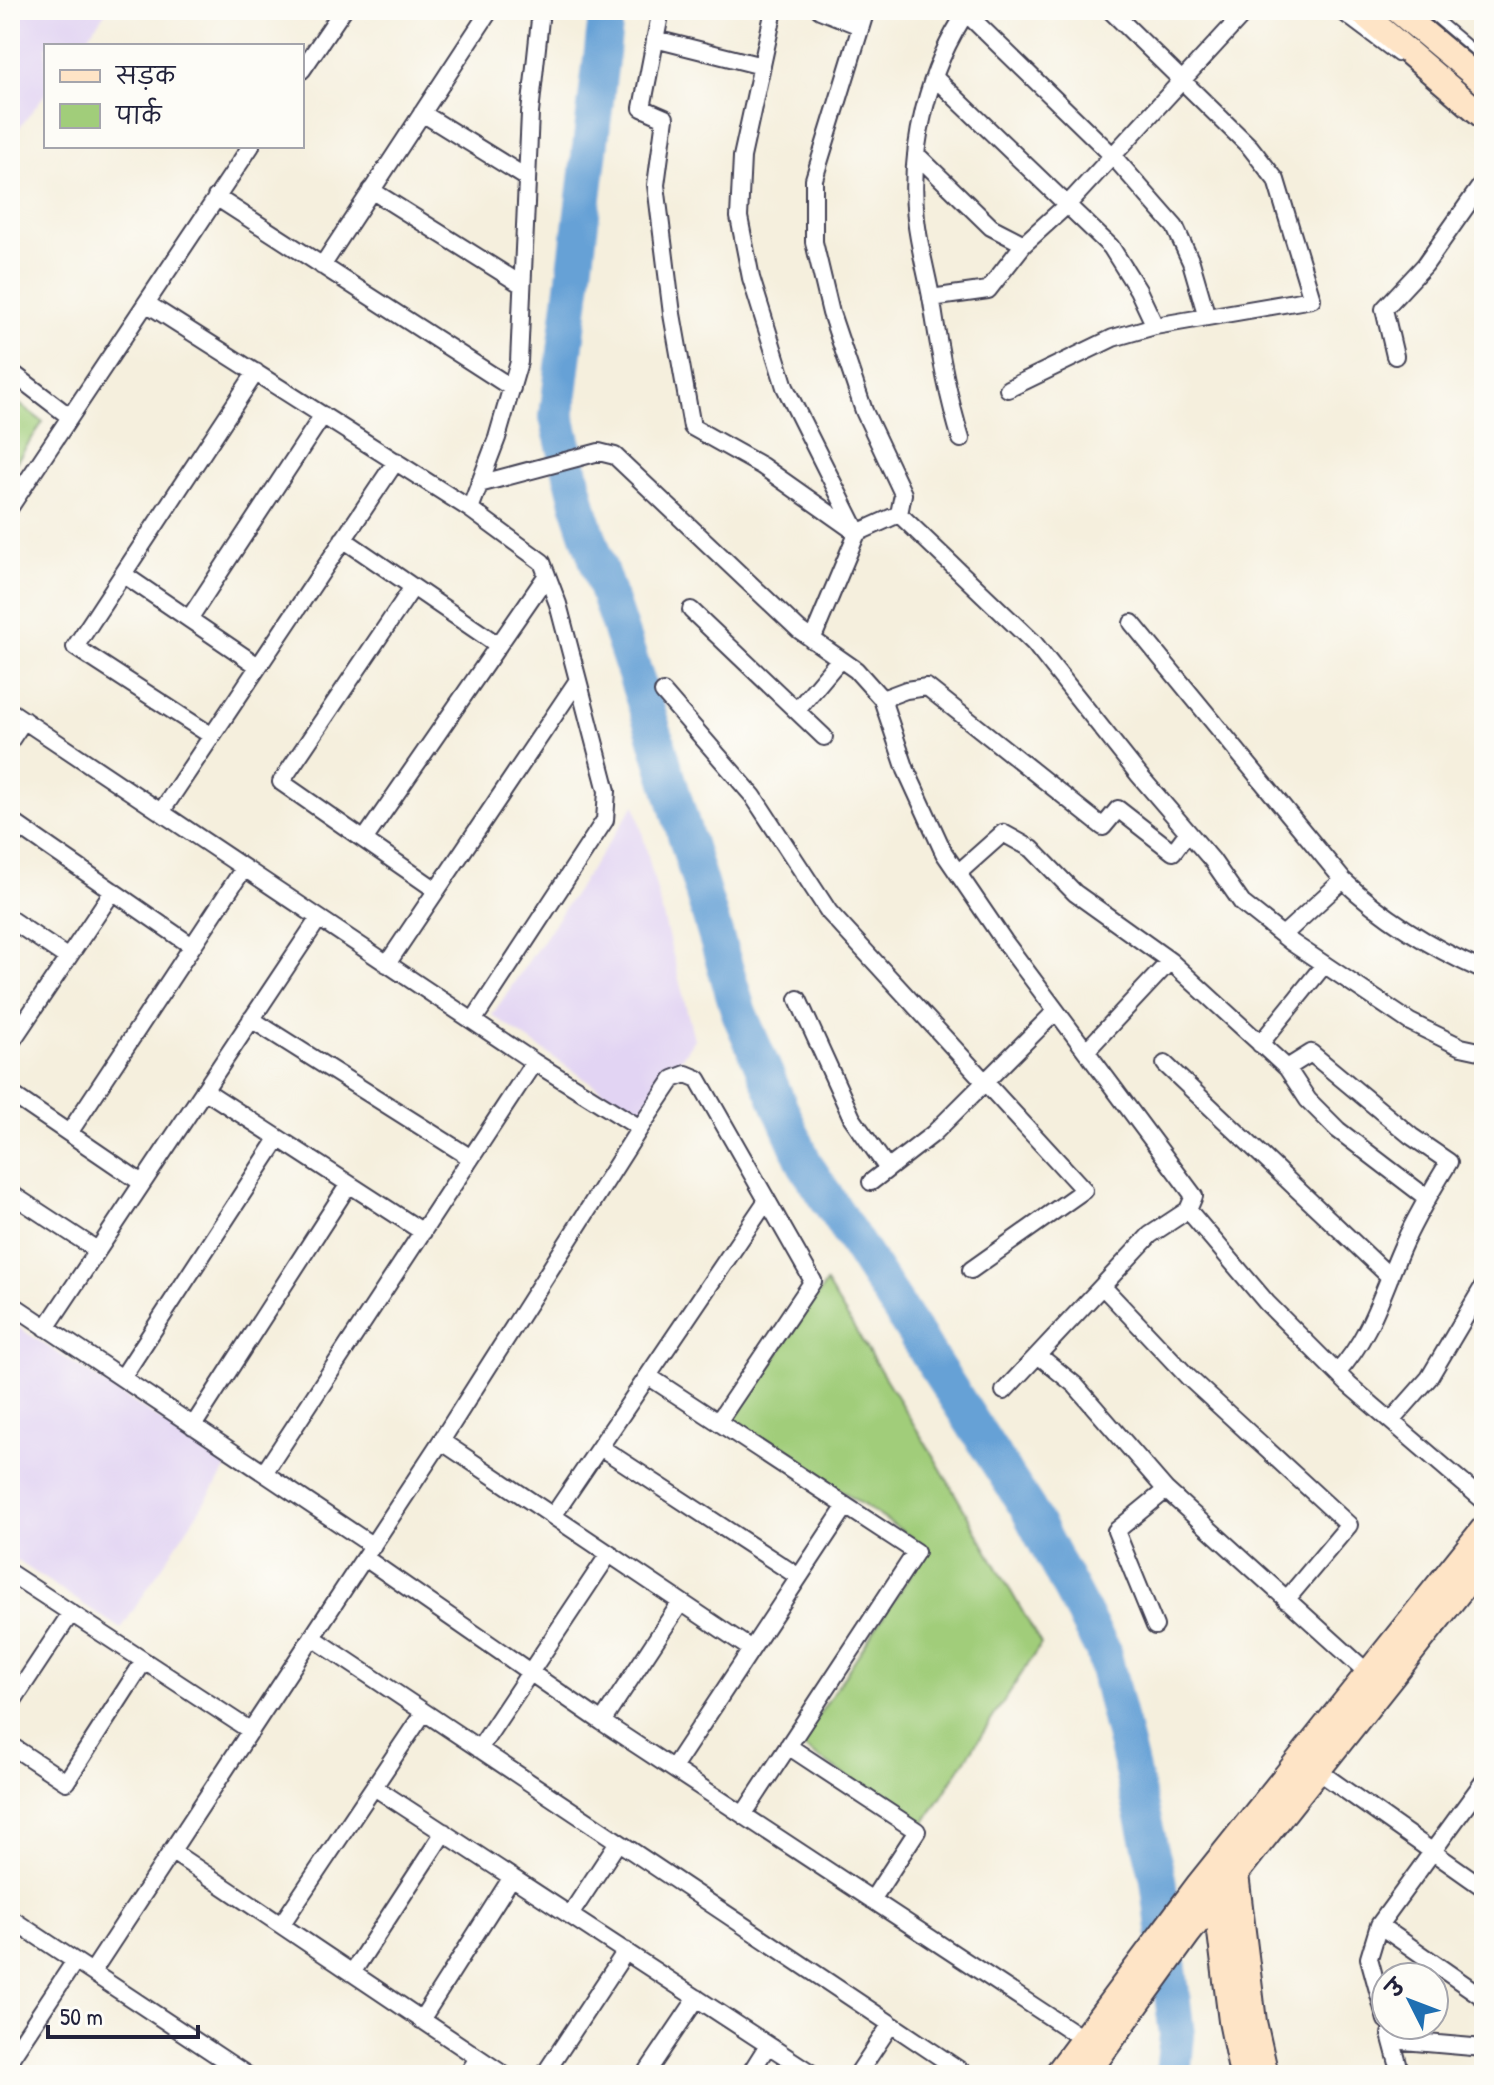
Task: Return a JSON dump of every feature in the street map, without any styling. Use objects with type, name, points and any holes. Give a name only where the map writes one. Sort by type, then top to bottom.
[{"type":"street","points":[[304,67],[343,10]]},
{"type":"street","points":[[322,266],[490,10]]},
{"type":"street","points":[[470,509],[519,362],[527,178],[541,10]]},
{"type":"street","points":[[661,10],[642,108],[665,118],[656,185],[672,314],[692,427],[762,466],[857,533]]},
{"type":"street","points":[[774,10],[742,157],[739,217],[751,278],[785,387],[857,533]]},
{"type":"street","points":[[820,10],[863,18],[814,179],[814,242],[831,313],[864,411],[903,494],[899,514]]},
{"type":"street","points":[[1008,389],[1113,338],[1155,326],[1312,299],[1276,180],[1250,147],[1110,10]]},
{"type":"street","points":[[931,298],[988,290],[1024,244],[1068,204],[1247,10]]},
{"type":"street","points":[[1359,10],[1484,117]]},
{"type":"street","points":[[1397,10],[1484,83]]},
{"type":"street","points":[[961,439],[946,387],[916,219],[916,154],[934,77],[966,11],[1112,155],[1175,227],[1191,262],[1207,317]]},
{"type":"street","points":[[655,39],[762,66]]},
{"type":"street","points":[[934,77],[1111,247],[1138,290],[1155,326]]},
{"type":"street","points":[[422,113],[527,178]]},
{"type":"street","points":[[10,507],[250,148]]},
{"type":"street","points":[[916,154],[991,227],[1024,244]]},
{"type":"street","points":[[1395,356],[1384,309],[1425,265],[1484,181]]},
{"type":"street","points":[[371,190],[522,285]]},
{"type":"street","points":[[216,197],[512,388]]},
{"type":"street","points":[[146,303],[470,509],[542,562],[578,680],[607,791],[605,820],[473,1021]]},
{"type":"street","points":[[10,371],[70,417]]},
{"type":"street","points":[[212,736],[75,647],[256,372]]},
{"type":"street","points":[[189,619],[323,415]]},
{"type":"street","points":[[479,484],[599,452],[615,456],[812,640],[840,659],[882,699],[906,770],[944,853],[1056,1011],[1194,1196],[1188,1210],[1150,1235],[1004,1391]]},
{"type":"street","points":[[161,812],[396,461]]},
{"type":"street","points":[[812,640],[857,533],[899,514]]},
{"type":"street","points":[[899,514],[1034,643],[1242,903],[1324,965],[1410,1022],[1461,1047],[1484,1052]]},
{"type":"street","points":[[343,539],[498,645]]},
{"type":"street","points":[[123,574],[258,666]]},
{"type":"street","points":[[364,840],[547,575]]},
{"type":"street","points":[[413,587],[281,782],[436,890]]},
{"type":"street","points":[[691,610],[824,737]]},
{"type":"street","points":[[1132,623],[1343,880],[1365,901],[1436,950],[1484,971]]},
{"type":"street","points":[[798,709],[840,659]]},
{"type":"street","points":[[387,964],[578,680]]},
{"type":"street","points":[[882,699],[906,690],[927,687],[1103,827],[1118,809],[1173,852],[1188,832]]},
{"type":"street","points":[[663,692],[753,796],[829,912],[1084,1190],[971,1270]]},
{"type":"street","points":[[10,741],[17,716],[534,1062],[640,1128]]},
{"type":"street","points":[[10,820],[192,946]]},
{"type":"street","points":[[958,873],[1003,833],[1032,849],[1075,893],[1170,961],[1287,1068],[1308,1100],[1338,1130],[1427,1198]]},
{"type":"street","points":[[69,1133],[244,868]]},
{"type":"street","points":[[1283,935],[1343,880]]},
{"type":"street","points":[[10,1044],[113,891]]},
{"type":"street","points":[[46,1328],[319,918]]},
{"type":"street","points":[[10,919],[68,958]]},
{"type":"street","points":[[1086,1051],[1170,961]]},
{"type":"street","points":[[1260,1044],[1324,965]]},
{"type":"street","points":[[798,999],[852,1118],[866,1144],[888,1169]]},
{"type":"street","points":[[871,1182],[933,1134],[1056,1011]]},
{"type":"street","points":[[251,1019],[471,1158]]},
{"type":"street","points":[[1287,1068],[1311,1053],[1411,1136],[1449,1162],[1427,1198],[1390,1277],[1372,1325],[1357,1351],[1337,1373]]},
{"type":"street","points":[[264,1473],[534,1062]]},
{"type":"street","points":[[1165,1064],[1390,1277]]},
{"type":"street","points":[[92,1972],[369,1552],[640,1128],[673,1079],[686,1074],[698,1079],[765,1203],[813,1281],[718,1422]]},
{"type":"street","points":[[204,1090],[423,1232]]},
{"type":"street","points":[[10,1093],[142,1183]]},
{"type":"street","points":[[122,1378],[278,1139]]},
{"type":"street","points":[[193,1426],[349,1184]]},
{"type":"street","points":[[10,1193],[97,1250]]},
{"type":"street","points":[[553,1516],[765,1203]]},
{"type":"street","points":[[1188,1210],[1267,1303],[1337,1373],[1484,1501]]},
{"type":"street","points":[[1391,1421],[1429,1378],[1484,1285]]},
{"type":"street","points":[[1103,1287],[1188,1377],[1349,1525],[1286,1600]]},
{"type":"street","points":[[10,1303],[264,1473],[602,1722],[1082,2038]]},
{"type":"street","points":[[1038,1355],[1075,1385],[1166,1490],[1369,1674]]},
{"type":"street","points":[[648,1376],[916,1552],[743,1815]]},
{"type":"street","points":[[441,1441],[751,1649]]},
{"type":"street","points":[[600,1447],[799,1577]]},
{"type":"street","points":[[1155,1626],[1116,1531],[1166,1490]]},
{"type":"street","points":[[673,1768],[846,1506]]},
{"type":"street","points":[[1310,1765],[1369,1674],[1484,1528]]},
{"type":"street","points":[[479,1749],[609,1554]]},
{"type":"street","points":[[1056,2075],[1189,1897],[1225,1870],[1484,1561]]},
{"type":"street","points":[[10,1573],[251,1731]]},
{"type":"street","points":[[602,1722],[681,1602]]},
{"type":"street","points":[[10,1705],[71,1613]]},
{"type":"street","points":[[312,1637],[967,2075]]},
{"type":"street","points":[[10,1745],[66,1782],[144,1661]]},
{"type":"street","points":[[281,1925],[424,1712]]},
{"type":"street","points":[[788,1746],[917,1831],[872,1900]]},
{"type":"street","points":[[1310,1765],[1484,1888]]},
{"type":"street","points":[[1370,1962],[1379,1925],[1484,1781]]},
{"type":"street","points":[[374,1787],[814,2075]]},
{"type":"street","points":[[352,1973],[444,1832]]},
{"type":"street","points":[[570,1915],[618,1842]]},
{"type":"street","points":[[171,1851],[504,2075]]},
{"type":"street","points":[[1086,2075],[1215,1900],[1225,1870]]},
{"type":"street","points":[[1225,1870],[1266,2075]]},
{"type":"street","points":[[421,2020],[512,1877]]},
{"type":"street","points":[[1215,1900],[1231,2021],[1242,2075]]},
{"type":"street","points":[[10,1918],[247,2075]]},
{"type":"street","points":[[1379,1925],[1484,1998]]},
{"type":"street","points":[[544,2075],[626,1951]]},
{"type":"street","points":[[10,2059],[75,1961]]},
{"type":"street","points":[[645,2075],[697,1998]]},
{"type":"street","points":[[857,2075],[891,2024]]},
{"type":"street","points":[[1392,2041],[1401,2075]]},
{"type":"street","points":[[1450,2041],[1484,2048]]},
{"type":"street","points":[[749,2075],[768,2045]]},
{"type":"street","points":[[467,2075],[478,2058]]},
{"type":"street","points":[[10,2066],[24,2075]]},
{"type":"lane","points":[[1334,10],[1484,129]]},
{"type":"lane","points":[[1426,10],[1484,59]]},
{"type":"shaded area","points":[[10,10],[107,10],[82,44],[44,44],[44,96],[10,140]]},
{"type":"shaded area","points":[[635,804],[694,1039],[642,1118],[492,1015]]},
{"type":"shaded area","points":[[10,1322],[229,1465],[121,1629],[10,1556]]},
{"type":"green space","points":[[10,397],[43,422],[10,471]]},
{"type":"green space","points":[[826,1283],[934,1457],[1041,1644],[923,1825],[799,1745],[928,1548],[734,1419]]},
{"type":"waterway","points":[[607,10],[557,417],[581,514],[652,725],[739,1013],[805,1164],[1028,1509],[1103,1651],[1158,1879],[1177,2035],[1173,2075]]}]
